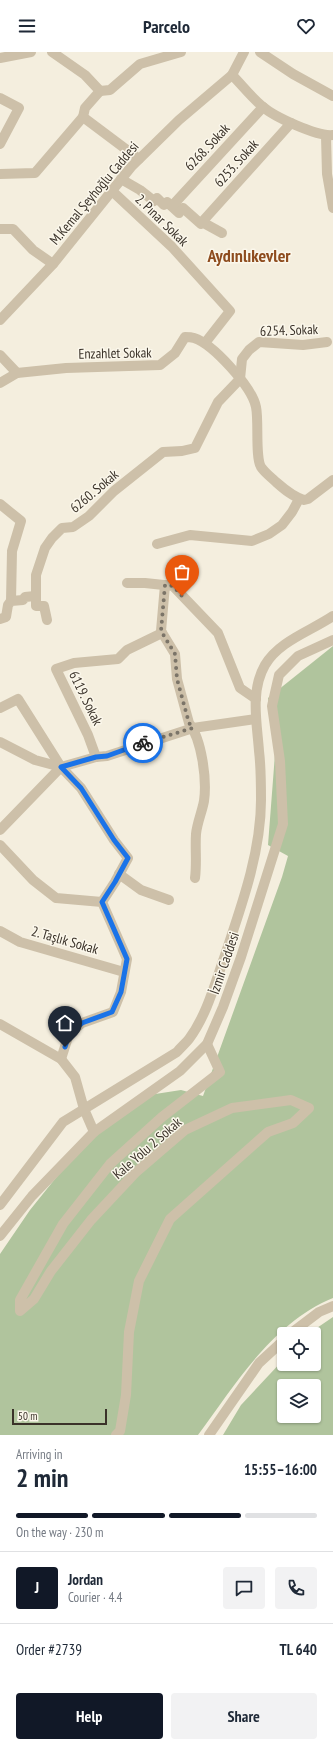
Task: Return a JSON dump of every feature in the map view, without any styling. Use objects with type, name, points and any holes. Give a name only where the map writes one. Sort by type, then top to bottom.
[{"type":"street","points":[[0,58],[31,52]]},
{"type":"street","points":[[52,52],[85,75],[100,91]]},
{"type":"street","points":[[0,174],[35,173],[83,118],[85,108],[100,91],[110,90],[140,64],[181,52]]},
{"type":"street","name":"M.Kemal Şeyhoğlu Caddesi","points":[[0,320],[53,264],[111,190],[139,159],[179,120],[232,75],[244,52]]},
{"type":"street","points":[[260,52],[292,74],[333,96]]},
{"type":"street","points":[[232,75],[263,107],[291,122],[330,135],[327,174],[333,208]]},
{"type":"street","points":[[0,98],[19,108],[0,144]]},
{"type":"street","name":"6268. Sokak","points":[[172,206],[263,107]]},
{"type":"street","points":[[83,118],[139,159]]},
{"type":"street","name":"6253. Sokak","points":[[202,222],[291,122]]},
{"type":"street","points":[[121,179],[140,190],[154,201],[157,198],[164,205],[167,202],[178,213],[183,208],[201,224],[202,222],[222,233]]},
{"type":"street","name":"2. Pınar Sokak","points":[[111,190],[172,247],[230,311],[205,343]]},
{"type":"street","points":[[0,229],[14,229],[33,250],[53,264]]},
{"type":"street","name":"Enzahlet Sokak","points":[[0,382],[17,373],[66,368],[160,366],[175,353],[185,338],[193,337],[205,343],[232,369],[240,379],[255,405],[260,466],[279,485],[299,499]]},
{"type":"street","name":"6254. Sokak","points":[[240,379],[242,359],[249,350],[259,342],[303,345],[327,342]]},
{"type":"street","points":[[0,355],[17,373]]},
{"type":"street","name":"6260. Sokak","points":[[35,596],[36,575],[44,548],[52,538],[62,528],[73,527],[89,516],[114,491],[163,452],[182,452],[195,448],[218,402],[240,379]]},
{"type":"street","points":[[156,544],[190,535],[252,542],[282,525],[292,512],[299,499],[308,499],[333,480]]},
{"type":"street","points":[[0,504],[21,521],[12,550],[11,601],[8,605],[6,617],[0,619]]},
{"type":"street","points":[[127,583],[173,586],[218,633],[240,688],[256,699]]},
{"type":"street","points":[[165,585],[161,631],[175,654],[179,687],[189,723],[193,728],[201,754],[204,776],[204,801],[196,833],[195,878]]},
{"type":"street","points":[[11,601],[23,600],[25,597],[35,596],[36,606],[44,606],[47,620]]},
{"type":"street","name":"İzmir Caddesi","points":[[0,1205],[63,1122],[177,1052],[189,1039],[210,999],[246,886],[258,838],[261,802],[261,772],[256,719],[256,699],[259,678],[273,654],[333,616]]},
{"type":"street","name":"6119. Sokak","points":[[96,757],[88,735],[56,669],[74,664],[118,659],[127,650],[162,633]]},
{"type":"street","name":"İzmir Caddesi","points":[[0,1236],[32,1196],[94,1132],[180,1071],[207,1044],[223,1007],[241,957],[283,824],[280,761],[272,706],[279,675],[298,656],[333,640]]},
{"type":"street","points":[[0,708],[18,699],[61,767],[81,788],[114,840],[128,858],[102,902]]},
{"type":"street","points":[[0,830],[61,767],[96,757],[107,756],[193,728],[256,719]]},
{"type":"street","points":[[0,742],[35,760],[61,767]]},
{"type":"street","points":[[0,845],[33,880],[56,898],[102,902]]},
{"type":"street","points":[[119,874],[141,890],[169,900]]},
{"type":"street","points":[[60,1060],[69,1034],[82,1023],[112,1012],[121,992],[127,959],[102,902]]},
{"type":"street","name":"2. Taşlık Sokak","points":[[0,931],[20,942],[124,972]]},
{"type":"street","points":[[0,1024],[60,1060],[75,1077],[84,1109],[94,1132]]},
{"type":"street","name":"Kale Yolu 2 Sokak","points":[[116,1435],[120,1431],[124,1410],[129,1332],[139,1281],[170,1219],[268,1132],[293,1123],[309,1108],[291,1100],[232,1108],[186,1130],[135,1173],[90,1220],[51,1271],[34,1299],[20,1311],[20,1300],[63,1224],[110,1164],[162,1117],[220,1072],[207,1044]]},
{"type":"street","points":[[299,1327],[319,1312],[333,1306]]},
{"type":"street","points":[[209,1435],[259,1363],[277,1346]]},
{"type":"green space","points":[[333,646],[333,1298],[311,1309],[287,1327],[277,1327],[277,1336],[241,1376],[198,1435],[0,1435],[0,1254],[30,1210],[71,1159],[136,1097],[181,1090],[203,1096],[282,877],[288,856],[268,845],[275,754],[268,698]]},
{"type":"green space","points":[[333,1317],[333,1435],[223,1435],[241,1405],[277,1366],[277,1371],[321,1371],[321,1327],[318,1327]]},
{"type":"way so far","points":[[143,743],[193,728],[189,723],[177,679],[177,663],[175,654],[161,631],[165,585],[173,586],[182,596]]},
{"type":"district","name":"Aydınlıkevler","points":[[249,255]]},
{"type":"route","points":[[65,1047],[69,1034],[82,1023],[112,1012],[121,992],[127,959],[102,902],[128,858],[114,840],[81,788],[61,767],[96,757],[107,756],[143,743]]}]
